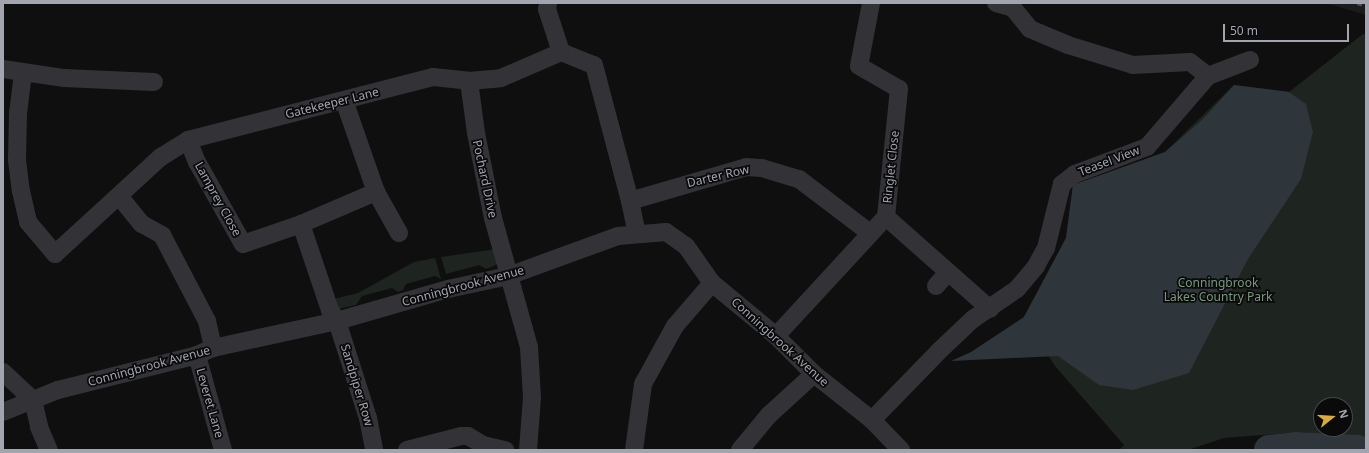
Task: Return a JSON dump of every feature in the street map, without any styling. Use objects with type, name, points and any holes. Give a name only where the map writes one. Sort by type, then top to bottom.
[{"type":"street","points":[[548,3],[547,9],[560,52],[594,66],[630,201],[637,234]]},
{"type":"street","name":"Ringlet Close","points":[[776,336],[886,217],[899,89],[859,66],[871,3]]},
{"type":"street","points":[[996,3],[1013,8],[1030,29],[1068,45],[1133,65],[1190,62],[1208,76]]},
{"type":"street","name":"Gatekeeper Lane","points":[[23,73],[18,112],[17,160],[28,222],[55,254],[161,157],[188,140],[433,77],[469,81],[500,78],[560,52]]},
{"type":"street","name":"Teasel View","points":[[872,420],[939,351],[973,320],[1017,289],[1040,260],[1046,248],[1062,184],[1075,174],[1147,147],[1208,76],[1250,60]]},
{"type":"street","points":[[3,69],[64,78],[154,82]]},
{"type":"street","name":"Pochard Drive","points":[[469,81],[482,164],[508,276],[529,347],[532,397],[528,450]]},
{"type":"street","points":[[344,100],[376,192],[399,233]]},
{"type":"street","name":"Lamprey Close","points":[[188,140],[197,162],[243,244],[301,224],[376,192]]},
{"type":"street","name":"Darter Row","points":[[630,201],[731,171],[762,168],[799,179],[870,233]]},
{"type":"street","points":[[119,196],[142,224],[162,235],[207,321],[213,348]]},
{"type":"street","points":[[886,217],[990,309]]},
{"type":"street","points":[[301,224],[330,310],[337,321]]},
{"type":"street","name":"Conningbrook Avenue","points":[[3,412],[58,390],[197,355],[213,348],[337,321],[448,289],[508,276],[618,236],[666,232],[686,246],[712,283],[776,336],[814,374],[872,420],[901,450]]},
{"type":"street","points":[[936,286],[948,272]]},
{"type":"street","points":[[634,450],[643,384],[675,326],[712,283]]},
{"type":"street","name":"Sandpiper Row","points":[[337,321],[368,418],[374,450]]},
{"type":"street","name":"Leveret Lane","points":[[197,355],[223,450]]},
{"type":"street","points":[[3,372],[33,400],[39,427],[49,450]]},
{"type":"street","points":[[740,450],[769,415],[814,374]]},
{"type":"street","points":[[407,450],[461,436],[468,436],[482,445],[505,450]]},
{"type":"shaded area","points":[[1326,3],[1366,3],[1366,15]]},
{"type":"shaded area","points":[[1234,85],[1289,92],[1306,104],[1313,132],[1301,179],[1248,259],[1189,373],[1133,390],[1099,385],[1058,356],[951,361],[971,352],[1024,317],[1066,238],[1073,185],[1165,152],[1202,120]]},
{"type":"green space","name":"Conningbrook Lakes Country Park","points":[[1363,34],[1366,35],[1366,438],[1353,437],[1353,397],[1313,397],[1313,433],[1303,432],[1224,438],[1188,450],[1119,450],[1124,445],[1055,366],[1024,317],[1066,238],[1073,185],[1165,152],[1234,85],[1289,92]]},
{"type":"green space","points":[[496,249],[497,264],[494,266],[486,269],[479,265],[446,274],[441,257]]},
{"type":"green space","points":[[435,258],[441,279],[435,276],[406,284],[403,290],[398,292],[392,288],[362,296],[356,305],[339,309],[334,299],[358,293],[414,262]]},
{"type":"waterway","points":[[1269,450],[1296,447],[1358,450]]},
{"type":"railway","points":[[1357,3],[1366,6]]}]
